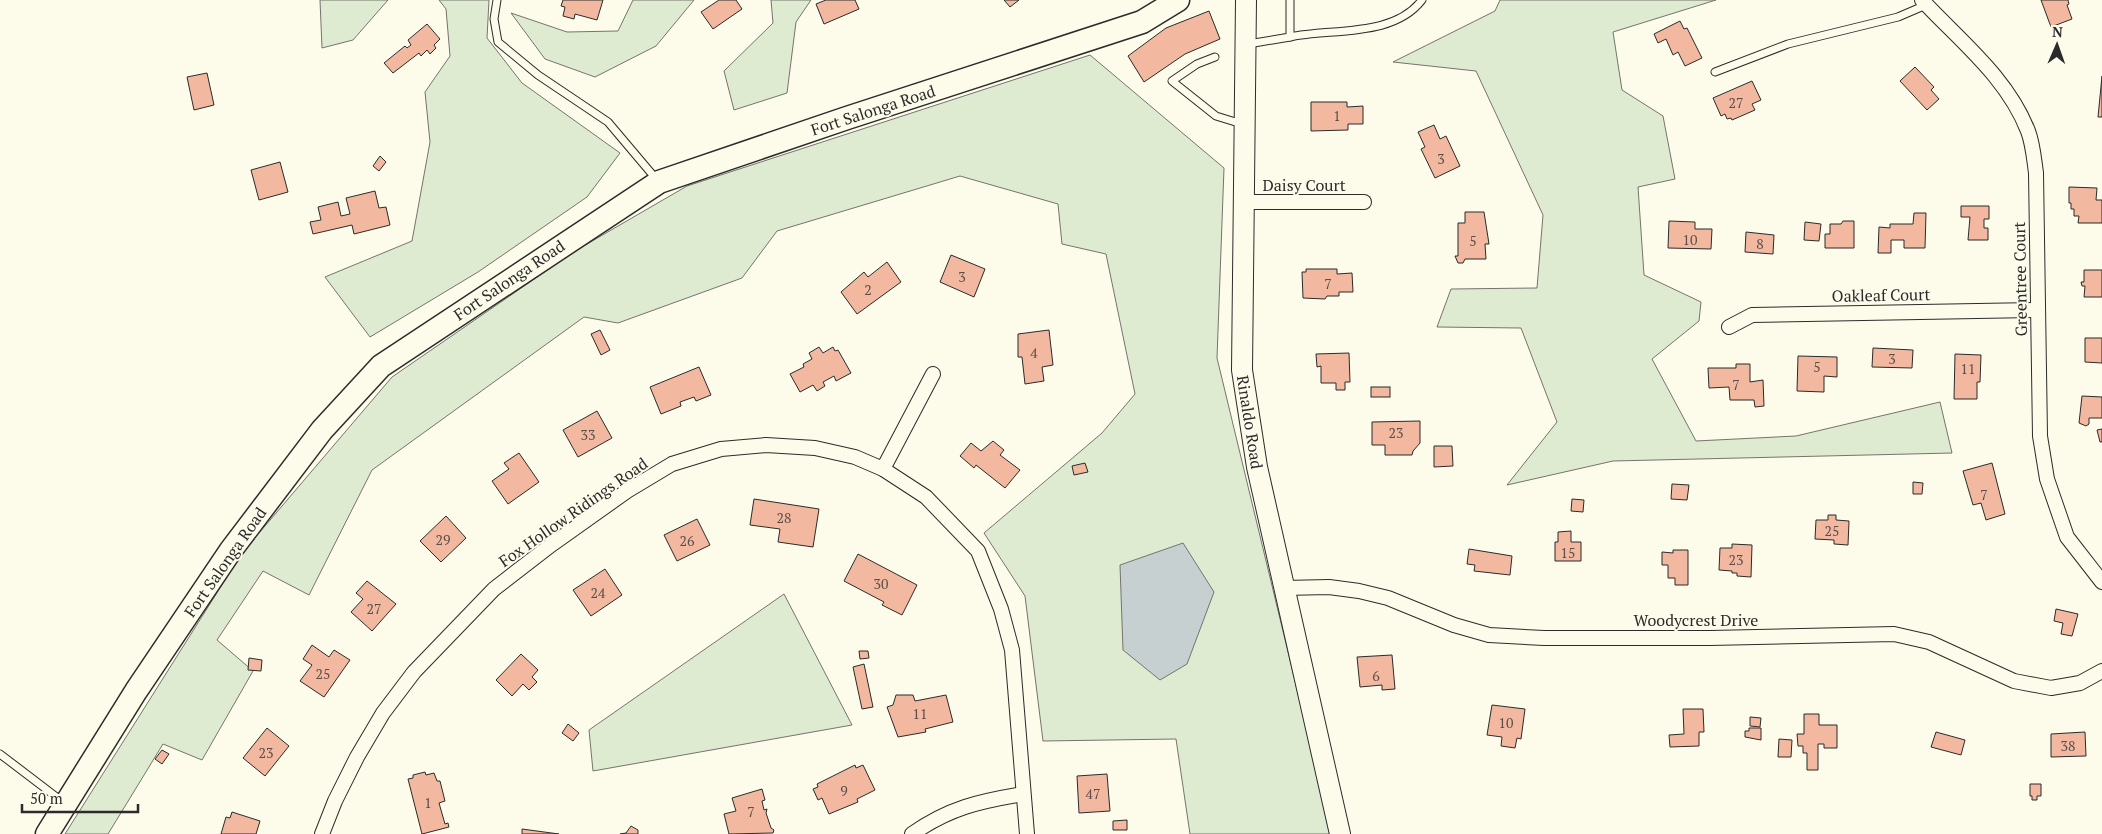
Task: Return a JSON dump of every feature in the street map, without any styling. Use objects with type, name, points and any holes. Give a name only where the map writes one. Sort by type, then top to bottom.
[{"type":"main road","name":"Fort Salonga Road","points":[[47,834],[136,691],[231,550],[322,430],[381,366],[659,182],[839,120],[1142,22],[1178,0]]},
{"type":"street","name":"Rinaldo Road","points":[[1246,0],[1242,370],[1257,467],[1340,834]]},
{"type":"street","name":"Greentree Court","points":[[1924,2],[1980,58],[2010,95],[2028,132],[2036,173],[2040,436],[2047,479],[2067,537],[2102,582]]},
{"type":"street","name":"Daisy Court","points":[[1243,202],[1364,202]]},
{"type":"street","name":"Oakleaf Court","points":[[1729,327],[1752,315],[2037,310]]},
{"type":"street","points":[[883,468],[933,374]]},
{"type":"street","name":"Fox Hollow Ridings Road","points":[[322,834],[335,801],[357,757],[383,713],[414,672],[494,589],[551,545],[628,491],[672,464],[720,449],[766,445],[815,448],[855,457],[883,468],[926,497],[978,551],[1001,609],[1012,650],[1027,834]]},
{"type":"street","name":"Woodycrest Drive","points":[[1284,588],[1329,587],[1359,591],[1388,598],[1454,625],[1489,635],[1544,638],[1710,638],[1894,634],[1928,642],[2014,681],[2051,688],[2080,683],[2102,672]]},
{"type":"street","points":[[912,834],[955,808],[987,799],[1023,794]]},
{"type":"lane","points":[[497,0],[494,19],[498,42],[538,75],[608,122],[659,182]]},
{"type":"lane","points":[[1290,0],[1290,37]]},
{"type":"lane","points":[[1245,44],[1308,33],[1354,31],[1379,25],[1401,16],[1417,6],[1422,0]]},
{"type":"lane","points":[[1715,72],[1788,44],[1898,17],[1924,2]]},
{"type":"lane","points":[[1215,57],[1197,64],[1172,81],[1216,116],[1244,125]]},
{"type":"lane","points":[[0,754],[65,804]]},
{"type":"green space","points":[[320,0],[388,0],[353,40],[322,48]]},
{"type":"green space","points":[[439,0],[489,0],[487,38],[522,83],[620,153],[587,197],[478,272],[370,337],[325,277],[412,241],[430,142],[425,92],[450,56],[446,9]]},
{"type":"green space","points":[[633,0],[694,0],[656,46],[595,77],[545,59],[511,13],[567,32],[618,31]]},
{"type":"green space","points":[[771,0],[811,0],[796,22],[787,93],[734,110],[724,71],[773,23]]},
{"type":"green space","points":[[1500,0],[1716,0],[1613,32],[1622,90],[1663,116],[1675,179],[1638,187],[1644,275],[1701,302],[1699,321],[1652,359],[1696,441],[1796,436],[1940,402],[1952,453],[1613,461],[1507,485],[1557,422],[1521,328],[1437,327],[1451,289],[1537,288],[1543,215],[1476,71],[1393,62],[1495,11]]},
{"type":"green space","points":[[1090,55],[1224,168],[1217,358],[1332,834],[1190,834],[1176,739],[1043,741],[1025,596],[984,533],[1102,433],[1135,394],[1106,254],[1062,244],[1058,204],[960,176],[777,231],[742,278],[618,323],[584,317],[372,470],[309,595],[263,571],[217,640],[253,671],[202,760],[163,744],[108,834],[65,834],[242,553],[392,377],[575,251],[687,186]]},
{"type":"green space","points":[[784,594],[852,725],[593,771],[589,730]]},
{"type":"shaded area","points":[[1183,543],[1214,592],[1187,664],[1160,680],[1123,650],[1120,565]]},
{"type":"building","points":[[563,0],[603,0],[597,20],[575,14],[574,19],[563,16],[565,7],[561,6]]},
{"type":"building","points":[[719,0],[736,0],[742,9],[713,29],[701,12]]},
{"type":"building","points":[[826,0],[855,0],[859,9],[824,24],[816,4]]},
{"type":"building","points":[[1004,0],[1019,0],[1010,7]]},
{"type":"building","points":[[2041,0],[2068,0],[2069,4],[2067,5],[2072,19],[2051,27]]},
{"type":"building","points":[[1209,11],[1220,39],[1185,54],[1144,82],[1128,56],[1166,28]]},
{"type":"building","points":[[1680,21],[1684,29],[1687,28],[1702,58],[1685,66],[1678,52],[1673,55],[1666,39],[1658,43],[1654,34]]},
{"type":"building","points":[[427,24],[440,39],[434,45],[436,48],[430,54],[427,50],[421,56],[419,53],[393,73],[384,63],[405,46],[407,48],[411,45],[408,40]]},
{"type":"building","points":[[1915,67],[1934,87],[1931,90],[1939,99],[1927,110],[1900,81]]},
{"type":"building","points":[[207,73],[214,105],[194,110],[187,77]]},
{"type":"building","points":[[2102,76],[2102,117],[2098,117]]},
{"type":"building","points":[[1752,81],[1761,100],[1752,104],[1755,110],[1732,120],[1731,118],[1727,119],[1725,114],[1721,116],[1713,98]]},
{"type":"building","points":[[1311,102],[1347,102],[1347,107],[1363,106],[1363,124],[1348,124],[1348,130],[1311,131]]},
{"type":"building","points":[[1434,125],[1440,139],[1446,136],[1460,166],[1435,178],[1421,149],[1425,147],[1418,132]]},
{"type":"building","points":[[380,156],[386,162],[379,171],[373,166]]},
{"type":"building","points":[[280,162],[288,192],[259,200],[251,170]]},
{"type":"building","points":[[2069,187],[2097,188],[2096,200],[2102,200],[2102,223],[2078,223],[2079,216],[2074,216],[2074,209],[2071,209],[2071,203],[2069,203]]},
{"type":"building","points":[[375,191],[379,208],[386,207],[390,225],[354,234],[352,225],[313,234],[310,222],[321,220],[318,207],[338,202],[341,216],[350,214],[346,198]]},
{"type":"building","points":[[1961,206],[1989,206],[1989,219],[1984,219],[1984,228],[1988,228],[1988,240],[1968,240],[1970,217],[1961,217]]},
{"type":"building","points":[[1465,212],[1484,212],[1489,244],[1485,244],[1486,259],[1465,259],[1463,263],[1458,263],[1455,256],[1458,256],[1458,223],[1465,223]]},
{"type":"building","points":[[1914,213],[1926,213],[1925,248],[1904,248],[1904,240],[1891,240],[1891,253],[1878,253],[1879,227],[1890,228],[1890,224],[1913,224]]},
{"type":"building","points":[[1669,221],[1695,222],[1695,229],[1712,229],[1711,249],[1668,248]]},
{"type":"building","points":[[1843,221],[1854,221],[1854,248],[1825,248],[1825,234],[1830,234],[1830,224],[1841,224]]},
{"type":"building","points":[[1805,222],[1821,224],[1819,241],[1804,240]]},
{"type":"building","points":[[1746,232],[1774,235],[1773,254],[1745,252]]},
{"type":"building","points":[[951,255],[985,269],[974,297],[940,282]]},
{"type":"building","points":[[887,262],[901,282],[857,314],[841,292],[864,272],[868,277]]},
{"type":"building","points":[[1306,269],[1337,269],[1337,274],[1352,273],[1353,292],[1339,292],[1339,296],[1327,296],[1325,299],[1303,298],[1302,272],[1306,272]]},
{"type":"building","points":[[2084,270],[2102,270],[2102,297],[2084,297],[2085,286],[2082,286],[2081,282],[2084,282]]},
{"type":"building","points":[[600,330],[610,350],[601,355],[591,334]]},
{"type":"building","points":[[1049,330],[1053,365],[1042,367],[1044,381],[1025,384],[1022,357],[1018,357],[1018,334]]},
{"type":"building","points":[[2085,338],[2102,338],[2102,363],[2085,362]]},
{"type":"building","points":[[819,347],[823,353],[833,347],[835,351],[838,350],[851,373],[836,381],[834,376],[823,382],[825,386],[817,391],[813,385],[800,392],[790,374],[804,367],[803,364],[812,359],[809,353]]},
{"type":"building","points":[[1873,348],[1913,350],[1912,368],[1872,367]]},
{"type":"building","points":[[1349,353],[1350,382],[1345,382],[1345,390],[1336,390],[1336,383],[1321,383],[1321,366],[1317,367],[1316,354]]},
{"type":"building","points":[[1955,354],[1981,355],[1980,382],[1977,382],[1977,399],[1954,399]]},
{"type":"building","points":[[1798,356],[1837,357],[1837,377],[1824,376],[1824,392],[1797,391]]},
{"type":"building","points":[[1736,364],[1750,364],[1750,382],[1763,380],[1764,406],[1755,407],[1754,400],[1730,400],[1729,387],[1709,388],[1708,368],[1736,368]]},
{"type":"building","points":[[699,367],[711,395],[696,401],[694,397],[680,402],[681,406],[661,414],[650,387]]},
{"type":"building","points":[[1371,387],[1390,387],[1390,397],[1371,397]]},
{"type":"building","points":[[2082,396],[2102,397],[2102,418],[2089,418],[2089,424],[2086,426],[2079,423]]},
{"type":"building","points":[[597,411],[612,438],[578,457],[563,430]]},
{"type":"building","points":[[1420,421],[1420,443],[1412,455],[1385,455],[1385,445],[1372,445],[1372,422]]},
{"type":"building","points":[[2102,429],[2102,442],[2100,442],[2097,430]]},
{"type":"building","points":[[993,441],[1004,450],[1000,455],[1020,470],[1005,488],[976,465],[974,468],[960,456],[971,443],[981,451]]},
{"type":"building","points":[[1434,446],[1452,446],[1453,466],[1434,467]]},
{"type":"building","points":[[519,453],[539,482],[508,504],[492,481],[509,469],[504,463]]},
{"type":"building","points":[[1085,463],[1088,472],[1074,475],[1072,466]]},
{"type":"building","points":[[1992,463],[2005,514],[1986,520],[1981,503],[1973,505],[1963,471]]},
{"type":"building","points":[[1913,482],[1923,483],[1922,494],[1913,494]]},
{"type":"building","points":[[1672,484],[1689,485],[1687,500],[1671,499]]},
{"type":"building","points":[[754,499],[819,509],[813,547],[778,542],[780,529],[750,525]]},
{"type":"building","points":[[1572,499],[1584,500],[1583,512],[1571,511]]},
{"type":"building","points":[[1828,515],[1836,515],[1836,520],[1849,521],[1848,545],[1834,544],[1834,540],[1815,539],[1816,520],[1828,520]]},
{"type":"building","points":[[446,516],[466,538],[441,562],[420,541]]},
{"type":"building","points":[[697,519],[710,545],[677,561],[664,535]]},
{"type":"building","points":[[1571,531],[1571,542],[1581,542],[1581,561],[1555,561],[1555,542],[1558,542],[1558,532]]},
{"type":"building","points":[[1732,544],[1752,545],[1751,577],[1737,576],[1737,573],[1732,573],[1732,571],[1719,570],[1720,548],[1732,548]]},
{"type":"building","points":[[1469,549],[1512,556],[1510,575],[1474,571],[1475,565],[1467,564]]},
{"type":"building","points":[[1673,550],[1688,550],[1688,585],[1675,585],[1675,578],[1668,578],[1668,565],[1662,565],[1662,552],[1673,553]]},
{"type":"building","points":[[858,554],[917,585],[902,615],[882,605],[884,602],[844,581]]},
{"type":"building","points":[[605,569],[622,595],[591,616],[573,590]]},
{"type":"building","points":[[367,581],[396,604],[372,631],[351,612],[363,599],[356,593]]},
{"type":"building","points":[[2056,609],[2078,614],[2072,636],[2061,634],[2063,623],[2054,621]]},
{"type":"building","points":[[312,645],[329,657],[334,650],[350,660],[324,697],[300,681],[312,665],[303,659]]},
{"type":"building","points":[[859,651],[868,651],[869,658],[860,659]]},
{"type":"building","points":[[521,654],[538,670],[532,677],[537,682],[529,690],[523,684],[512,696],[496,680]]},
{"type":"building","points":[[1392,655],[1395,689],[1382,690],[1382,685],[1360,687],[1357,657]]},
{"type":"building","points":[[249,658],[262,660],[261,671],[248,670]]},
{"type":"building","points":[[864,664],[873,707],[862,709],[853,667]]},
{"type":"building","points":[[896,695],[913,695],[915,701],[946,695],[953,722],[925,729],[926,732],[898,737],[887,707],[893,705]]},
{"type":"building","points":[[1492,705],[1525,709],[1521,739],[1517,738],[1515,748],[1501,746],[1502,737],[1487,735]]},
{"type":"building","points":[[1683,709],[1703,709],[1704,732],[1699,732],[1699,746],[1670,747],[1669,735],[1684,734]]},
{"type":"building","points":[[1804,714],[1819,714],[1819,725],[1837,725],[1837,748],[1824,748],[1824,744],[1818,744],[1818,770],[1807,770],[1807,753],[1803,753],[1803,746],[1798,746],[1797,734],[1804,734]]},
{"type":"building","points":[[1750,717],[1761,718],[1760,727],[1750,726]]},
{"type":"building","points":[[568,724],[579,733],[573,741],[562,733]]},
{"type":"building","points":[[267,728],[289,746],[265,776],[243,758]]},
{"type":"building","points":[[1749,728],[1761,728],[1761,740],[1745,737],[1745,731],[1749,731]]},
{"type":"building","points":[[1936,732],[1965,740],[1961,755],[1931,747]]},
{"type":"building","points":[[2085,732],[2086,756],[2051,757],[2051,734]]},
{"type":"building","points":[[1779,739],[1792,740],[1791,757],[1778,757]]},
{"type":"building","points":[[162,750],[169,754],[162,764],[155,759]]},
{"type":"building","points":[[855,765],[856,768],[863,765],[875,790],[857,799],[858,802],[829,814],[822,798],[818,800],[813,789],[818,787],[817,784]]},
{"type":"building","points":[[425,772],[426,775],[434,773],[437,781],[440,781],[445,801],[439,803],[445,824],[448,823],[449,827],[422,834],[408,779],[413,778],[413,775]]},
{"type":"building","points":[[1107,774],[1110,811],[1079,813],[1077,776]]},
{"type":"building","points":[[2030,784],[2041,784],[2041,796],[2037,796],[2037,800],[2032,800],[2032,796],[2030,796]]},
{"type":"building","points":[[762,789],[765,800],[762,801],[764,810],[767,809],[766,813],[771,828],[774,830],[773,833],[729,834],[724,814],[736,811],[732,798]]},
{"type":"building","points":[[232,812],[260,821],[256,834],[221,834],[226,817],[230,818]]},
{"type":"building","points":[[1127,820],[1127,830],[1113,830],[1113,821]]},
{"type":"building","points":[[631,826],[638,830],[638,834],[620,834],[626,833]]},
{"type":"building","points":[[522,829],[559,834],[522,834]]}]
